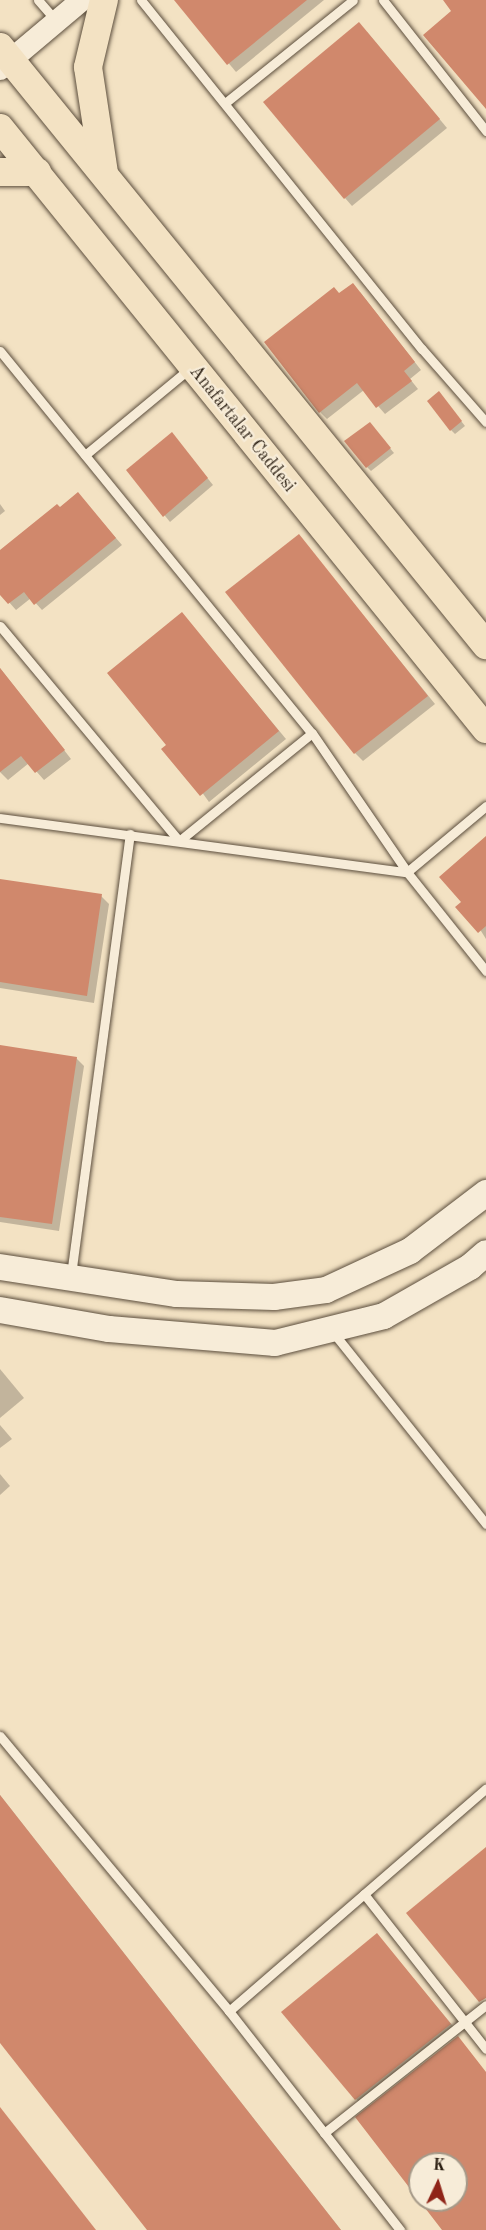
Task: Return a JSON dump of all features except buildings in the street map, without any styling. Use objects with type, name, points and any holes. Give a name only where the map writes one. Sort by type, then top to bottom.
[{"type":"main road","points":[[104,0],[88,67],[104,176]]},
{"type":"main road","points":[[3,59],[104,176],[486,645]]},
{"type":"main road","name":"Anafartalar Caddesi","points":[[0,128],[486,729]]},
{"type":"main road","points":[[0,172],[37,172]]},
{"type":"main road","points":[[0,1267],[177,1294],[274,1297],[326,1290],[410,1251],[486,1193]]},
{"type":"main road","points":[[0,1310],[109,1329],[274,1343],[384,1316],[470,1267],[486,1253]]},
{"type":"street","points":[[3,59],[82,0]]},
{"type":"lane","points":[[38,0],[56,21]]},
{"type":"lane","points":[[141,0],[422,349],[486,422]]},
{"type":"lane","points":[[225,103],[353,0]]},
{"type":"lane","points":[[383,0],[486,131]]},
{"type":"lane","points":[[0,351],[312,733],[407,872],[486,971]]},
{"type":"lane","points":[[85,455],[192,366]]},
{"type":"lane","points":[[0,626],[179,841]]},
{"type":"lane","points":[[179,841],[312,733]]},
{"type":"lane","points":[[0,818],[407,872],[486,806]]},
{"type":"lane","points":[[71,1278],[130,834]]},
{"type":"lane","points":[[331,1329],[486,1524]]},
{"type":"lane","points":[[0,1736],[229,2011],[400,2230]]},
{"type":"lane","points":[[229,2011],[486,1788]]},
{"type":"lane","points":[[364,1894],[486,2049]]},
{"type":"lane","points":[[324,2133],[486,2005]]}]
